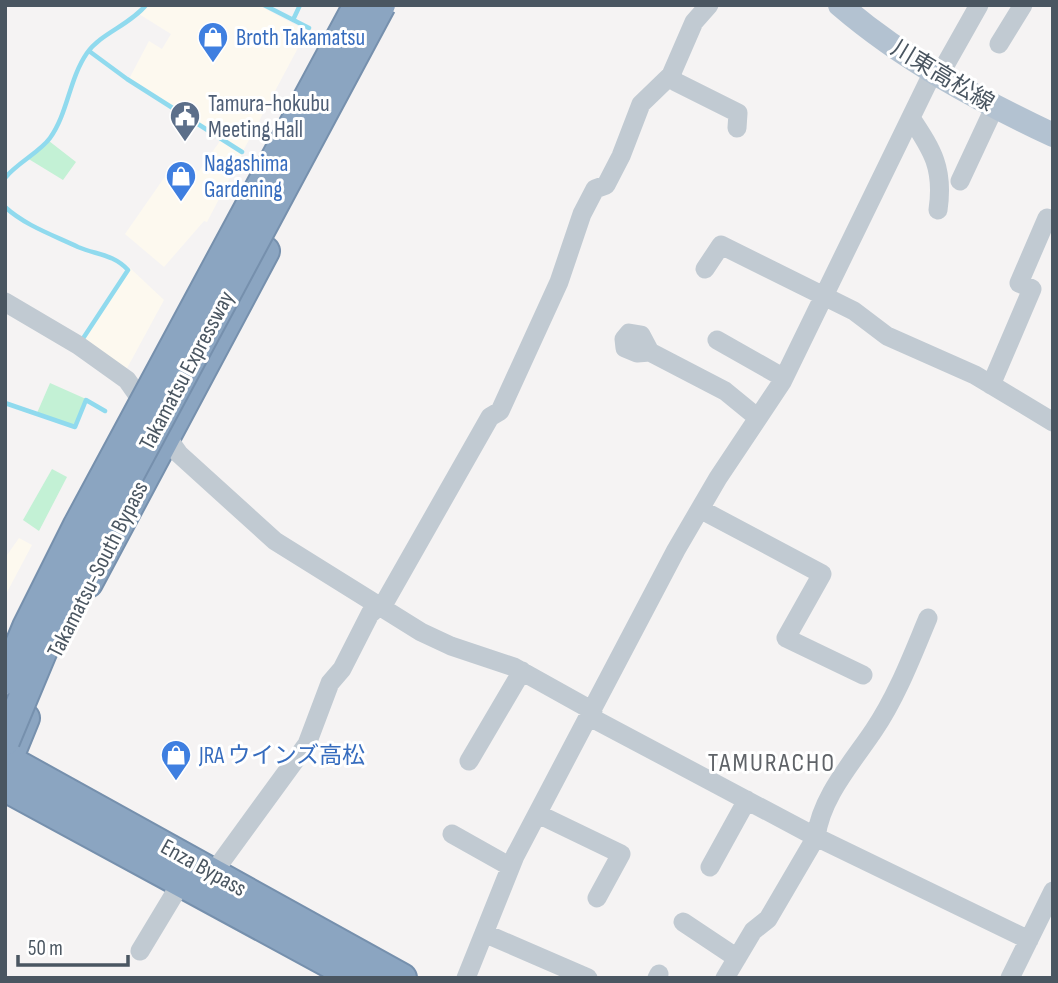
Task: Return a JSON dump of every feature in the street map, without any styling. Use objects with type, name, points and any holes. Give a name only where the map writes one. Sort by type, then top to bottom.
[{"type":"highway","name":"Takamatsu-South Bypass","points":[[5,652],[68,520],[343,5]]},
{"type":"highway","name":"Takamatsu Expressway","points":[[5,680],[27,627],[78,526],[358,5]]},
{"type":"highway","name":"Takamatsu Expressway","points":[[6,756],[48,638],[96,537],[381,5]]},
{"type":"highway","name":"Takamatsu-South Bypass","points":[[6,756],[52,653],[396,5]]},
{"type":"highway","name":"Enza Bypass","points":[[6,756],[402,978]]},
{"type":"highway","name":"Enza Bypass","points":[[5,787],[357,978]]},
{"type":"main road","name":"川東高松線","points":[[840,5],[884,41],[936,74],[1053,135]]},
{"type":"street","points":[[214,873],[307,744],[330,683],[342,669],[370,614],[386,600],[490,417],[500,411],[559,282],[594,189],[606,185],[641,104],[670,75],[694,22],[709,5]]},
{"type":"street","points":[[466,978],[509,866],[700,509],[784,378],[911,118],[936,74],[981,5],[1012,23]]},
{"type":"street","points":[[999,44],[1023,5]]},
{"type":"street","points":[[670,75],[676,82],[738,113],[737,128]]},
{"type":"street","points":[[960,181],[995,106]]},
{"type":"street","points":[[911,118],[934,152],[941,187],[938,210]]},
{"type":"street","points":[[992,385],[1032,289],[1019,283],[1047,218],[1053,221]]},
{"type":"street","points":[[705,269],[721,245],[854,311],[887,337],[975,374],[1053,422]]},
{"type":"street","points":[[5,302],[102,361],[127,380],[166,436],[199,474],[275,541],[378,606],[451,646],[484,655],[522,671],[592,714],[816,837],[1029,940]]},
{"type":"street","points":[[718,340],[784,378]]},
{"type":"street","points":[[650,352],[725,391],[758,418]]},
{"type":"street","points":[[700,509],[822,574],[786,638],[863,675]]},
{"type":"street","points":[[725,978],[753,931],[768,919],[816,837],[818,822],[845,769],[874,731],[900,682],[928,618]]},
{"type":"street","points":[[468,761],[522,671]]},
{"type":"street","points":[[710,867],[747,800]]},
{"type":"street","points":[[538,814],[621,854],[597,898]]},
{"type":"street","points":[[452,834],[509,866]]},
{"type":"street","points":[[140,951],[181,883]]},
{"type":"street","points":[[1010,978],[1053,891]]},
{"type":"street","points":[[683,922],[737,958]]},
{"type":"street","points":[[484,933],[588,978]]},
{"type":"shaded area","name":"Broth Takamatsu","points":[[147,5],[258,5],[307,31],[243,151],[129,79],[149,41],[162,49],[171,34],[139,14]]},
{"type":"shaded area","name":"Nagashima Gardening","points":[[220,141],[242,155],[207,222],[204,221],[164,267],[125,234],[173,165],[177,162],[199,171]]},
{"type":"shaded area","points":[[130,268],[164,300],[125,372],[82,341]]},
{"type":"shaded area","points":[[19,538],[32,545],[5,596],[5,558]]},
{"type":"green space","points":[[49,141],[76,162],[63,180],[27,158]]},
{"type":"green space","points":[[50,383],[86,399],[75,426],[37,413]]},
{"type":"green space","points":[[52,469],[67,477],[39,531],[23,520]]},
{"type":"waterway","points":[[5,178],[50,138],[61,118],[76,74],[87,53],[146,5]]},
{"type":"waterway","points":[[264,5],[309,28]]},
{"type":"waterway","points":[[293,20],[300,5]]},
{"type":"waterway","points":[[89,51],[127,79],[242,152]]},
{"type":"waterway","points":[[5,207],[40,230],[111,258],[128,270],[82,340]]},
{"type":"waterway","points":[[5,403],[75,427],[86,400],[105,411]]},
{"type":"place","name":"Broth Takamatsu","points":[[213,64]]},
{"type":"place","name":"Tamura-hokubu Meeting Hall","points":[[185,143]]},
{"type":"place","name":"Nagashima Gardening","points":[[181,203]]},
{"type":"place","name":"JRA ウインズ高松","points":[[176,782]]},
{"type":"district","name":"TAMURACHO","points":[[772,762]]}]
